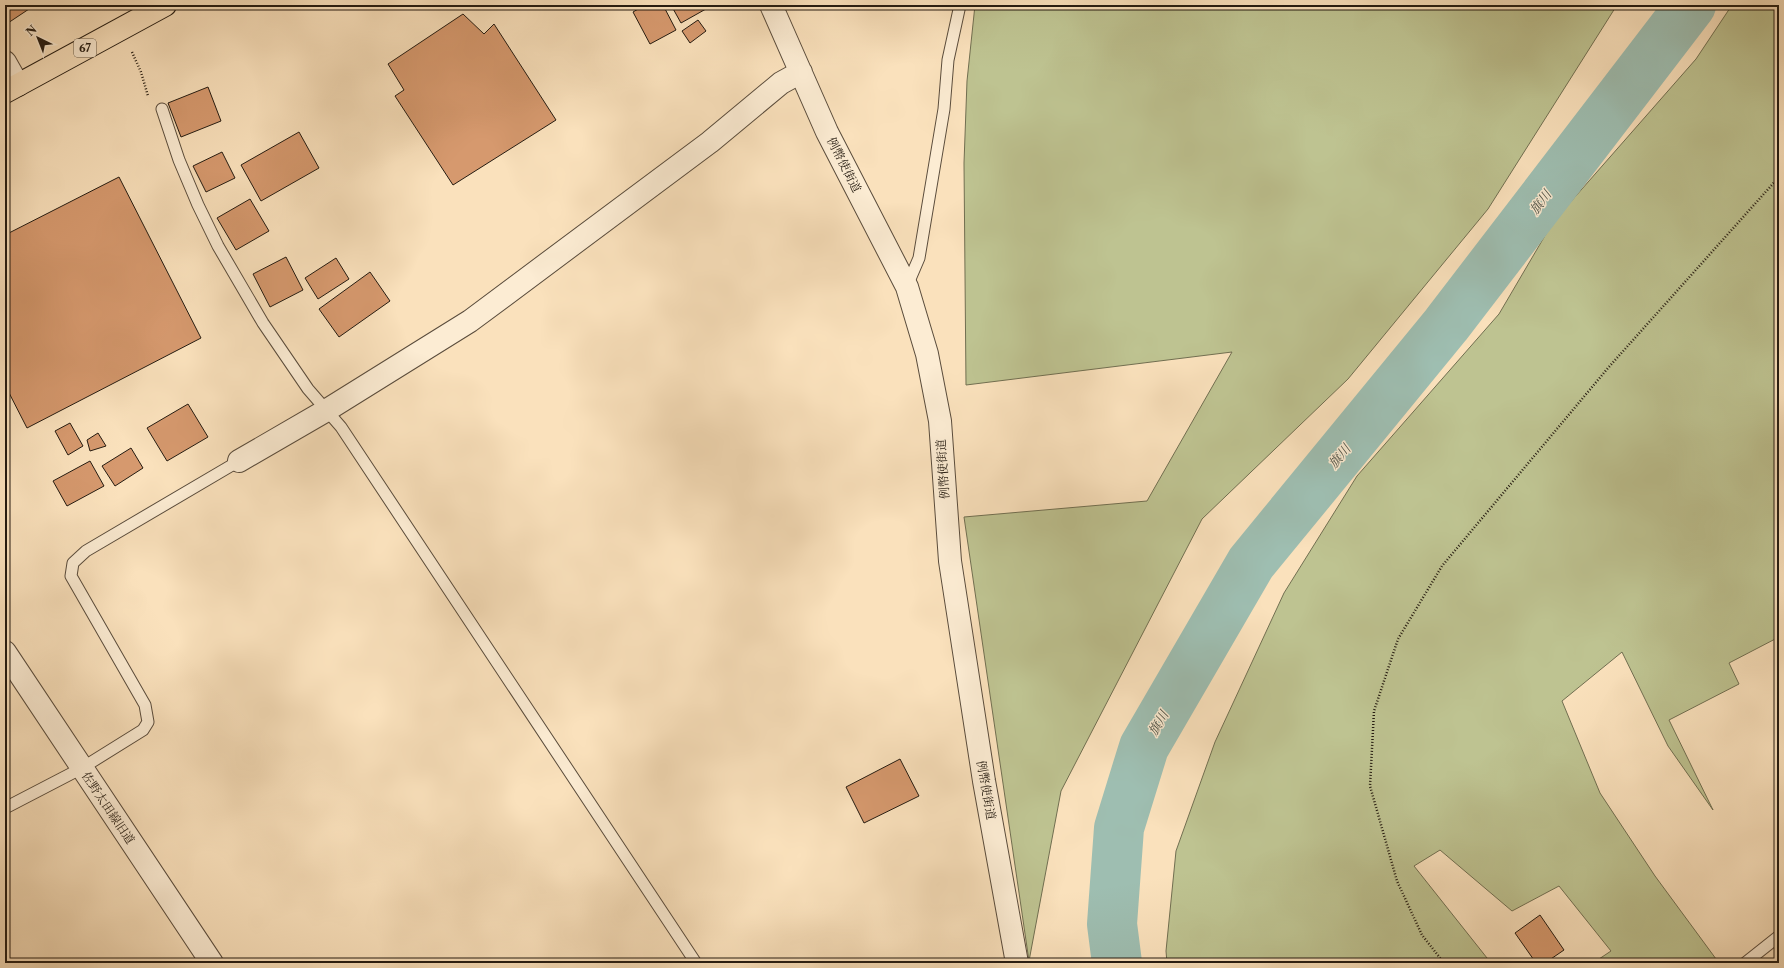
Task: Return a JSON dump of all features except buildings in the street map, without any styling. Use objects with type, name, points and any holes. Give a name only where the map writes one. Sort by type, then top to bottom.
[{"type":"main road","name":"67","points":[[12,88],[166,5]]},
{"type":"street","name":"例幣使街道","points":[[772,5],[827,132],[906,287],[927,354],[940,421],[950,561],[984,781],[1017,963]]},
{"type":"street","points":[[5,62],[12,88]]},
{"type":"street","points":[[239,461],[327,410],[470,321],[710,142],[781,83],[801,72]]},
{"type":"street","name":"佐野太田線旧道","points":[[5,652],[212,963]]},
{"type":"lane","points":[[906,287],[919,258],[944,109],[948,60],[960,5]]},
{"type":"lane","points":[[162,109],[182,166],[198,205],[218,246],[263,322],[308,389],[341,427],[696,963]]},
{"type":"lane","points":[[5,808],[82,768],[143,730],[148,722],[145,705],[71,576],[73,563],[86,551],[239,461]]},
{"type":"lane","points":[[1745,963],[1779,936]]},
{"type":"path","points":[[131,51],[141,72],[152,107],[162,109]]},
{"type":"path","points":[[1444,963],[1422,935],[1397,881],[1370,786],[1374,711],[1398,639],[1442,566],[1608,368],[1779,177]]},
{"type":"green space","points":[[975,5],[1617,5],[1488,209],[1348,379],[1202,519],[1061,791],[1029,961],[964,517],[1147,501],[1232,352],[966,385],[964,163],[967,81]]},
{"type":"green space","points":[[1732,5],[1779,5],[1779,637],[1729,663],[1739,684],[1669,720],[1713,810],[1668,746],[1622,652],[1562,701],[1600,793],[1655,876],[1719,963],[1593,963],[1611,951],[1559,886],[1512,911],[1440,850],[1414,866],[1491,963],[1167,963],[1166,951],[1176,851],[1215,742],[1284,593],[1357,476],[1499,314],[1553,222],[1696,59]]},
{"type":"waterway","name":"旗川","points":[[1117,963],[1112,924],[1119,828],[1144,747],[1251,563],[1446,325],[1691,5]]}]
